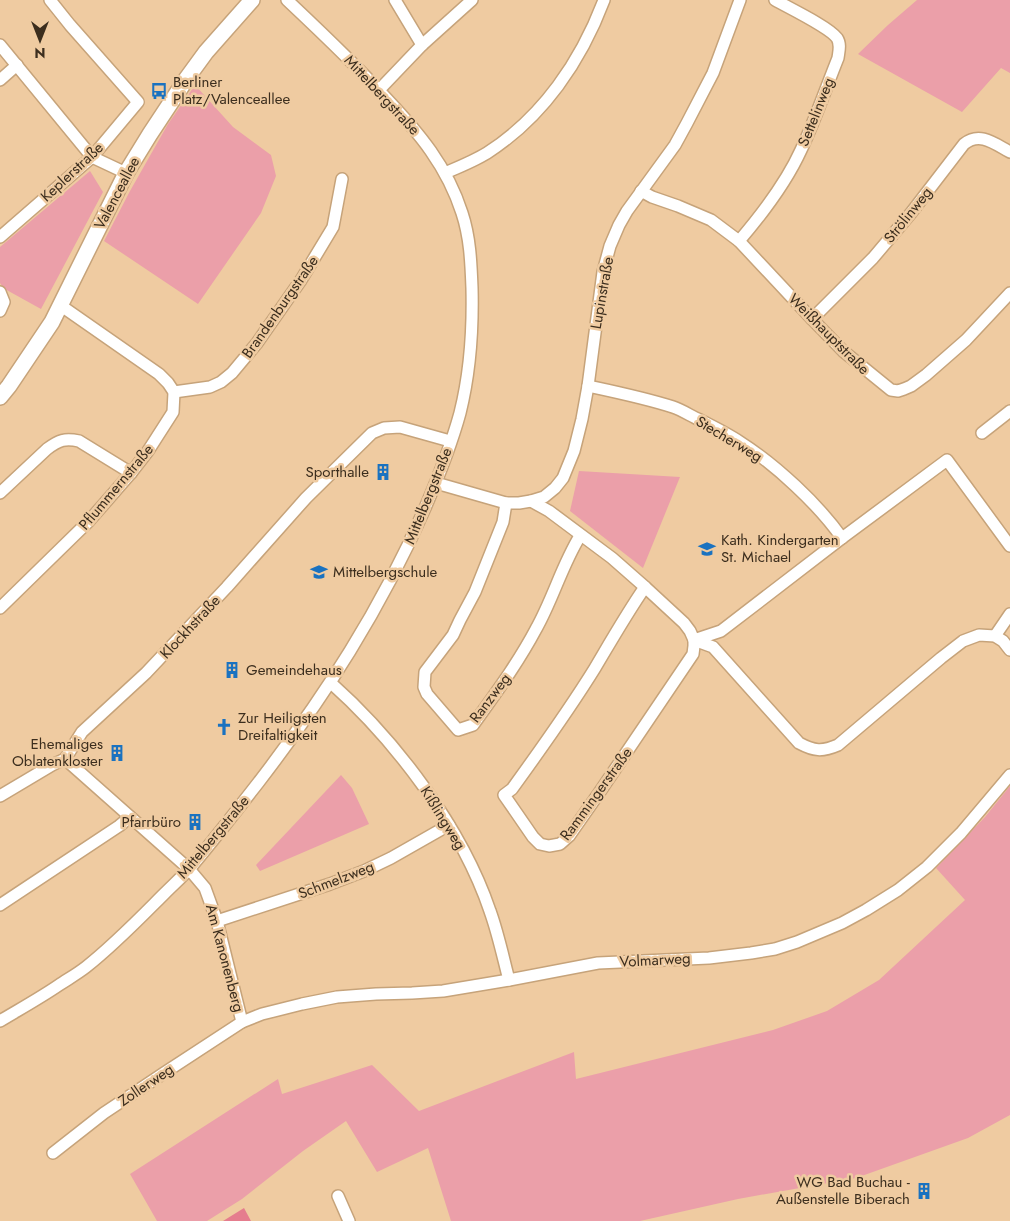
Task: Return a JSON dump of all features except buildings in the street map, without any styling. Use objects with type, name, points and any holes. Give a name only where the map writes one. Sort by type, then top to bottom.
[{"type":"street","name":"Keplerstraße","points":[[2,230],[92,157],[138,102],[50,0]]},
{"type":"street","name":"Valenceallee","points":[[0,397],[52,322],[126,173],[150,134],[206,52],[252,0]]},
{"type":"street","name":"Mittelbergstraße","points":[[0,1021],[83,969],[116,941],[189,869],[288,744],[331,683],[390,584],[436,483],[459,415],[470,349],[472,303],[470,245],[455,193],[445,173],[414,128],[379,90],[287,0]]},
{"type":"street","points":[[395,0],[422,45]]},
{"type":"street","points":[[379,90],[422,45],[472,0]]},
{"type":"street","points":[[445,173],[486,153],[506,139],[531,117],[553,93],[575,61],[595,25],[604,0]]},
{"type":"street","name":"Lupinstraße","points":[[436,483],[506,503],[519,503],[531,502],[544,497],[563,478],[574,452],[582,420],[603,272],[610,246],[627,211],[675,145],[701,98],[713,73],[740,0]]},
{"type":"street","name":"Settelinweg","points":[[739,241],[769,203],[802,150],[838,58],[840,46],[837,39],[829,31],[775,0]]},
{"type":"street","points":[[0,45],[92,157],[126,173]]},
{"type":"street","points":[[0,80],[17,65]]},
{"type":"street","name":"Strölinweg","points":[[812,319],[873,258],[911,213],[964,144],[981,138],[989,140],[1010,152]]},
{"type":"street","name":"Brandenburgstraße","points":[[174,392],[210,387],[221,382],[257,343],[301,280],[333,227],[342,179]]},
{"type":"street","name":"Weißhauptstraße","points":[[641,191],[704,217],[739,241],[843,351],[891,390],[911,386],[941,363],[966,340],[1010,293]]},
{"type":"street","points":[[0,292],[4,302],[0,311]]},
{"type":"street","points":[[60,304],[159,374],[174,392]]},
{"type":"street","name":"Stecherweg","points":[[588,386],[674,408],[740,442],[765,460],[803,494],[834,526],[842,538]]},
{"type":"street","name":"Pflummernstraße","points":[[0,608],[89,521],[131,474],[148,452],[173,412],[174,392]]},
{"type":"street","points":[[982,432],[1010,411]]},
{"type":"street","name":"Klockhstraße","points":[[65,758],[82,732],[146,673],[227,587],[306,498],[372,432],[384,428],[400,427],[450,441]]},
{"type":"street","points":[[0,493],[47,449],[62,440],[79,441],[131,474]]},
{"type":"street","points":[[694,640],[721,631],[947,460],[1010,546]]},
{"type":"street","points":[[531,502],[548,511],[612,558],[645,586],[684,624],[694,640],[713,647],[798,743],[808,748],[819,750],[838,745],[962,641],[980,635],[995,636],[1004,641],[1010,650]]},
{"type":"street","name":"Ranzweg","points":[[506,503],[503,522],[476,592],[453,635],[426,672],[424,687],[458,730],[473,725],[513,667],[536,629],[580,536]]},
{"type":"street","name":"Rammingerstraße","points":[[645,586],[594,670],[549,738],[512,789],[504,795],[540,844],[549,846],[560,844],[569,836],[693,654],[694,640]]},
{"type":"street","points":[[995,636],[1010,614]]},
{"type":"street","name":"Kißlingweg","points":[[331,683],[388,741],[430,796],[449,825],[465,853],[491,911],[509,980]]},
{"type":"street","points":[[0,796],[65,758],[189,869]]},
{"type":"street","name":"Volmarweg","points":[[242,1022],[262,1014],[337,997],[442,991],[598,963],[708,958],[775,949],[797,942],[842,923],[898,890],[927,867],[961,833],[1010,775]]},
{"type":"street","points":[[0,905],[120,826],[130,817]]},
{"type":"street","name":"Schmelzweg","points":[[217,921],[364,871],[449,825]]},
{"type":"street","name":"Am Kanonenberg","points":[[189,869],[205,888],[217,921],[242,1022]]},
{"type":"street","name":"Zollerweg","points":[[53,1153],[104,1113],[242,1022]]},
{"type":"street","points":[[338,1196],[349,1221]]},
{"type":"shaded area","points":[[917,0],[1010,0],[1010,73],[1001,68],[962,112],[858,54]]},
{"type":"shaded area","points":[[195,85],[233,127],[271,155],[276,176],[261,213],[198,304],[104,241],[168,124]]},
{"type":"shaded area","points":[[90,171],[103,192],[41,309],[3,288],[0,283],[0,247]]},
{"type":"shaded area","points":[[579,471],[680,477],[643,568],[570,511]]},
{"type":"shaded area","points":[[341,775],[352,788],[369,824],[260,871],[256,865]]},
{"type":"shaded area","points":[[1010,786],[1010,1115],[968,1138],[856,1178],[738,1199],[640,1221],[451,1221],[428,1148],[377,1172],[346,1121],[303,1151],[242,1199],[207,1221],[157,1221],[130,1174],[278,1079],[282,1094],[372,1065],[419,1111],[574,1052],[576,1079],[773,1030],[827,1011],[879,980],[965,900],[936,868],[985,817]]},
{"type":"shaded area","points":[[244,1208],[251,1221],[223,1221]]},
{"type":"place","name":"Berliner Platz/Valenceallee","points":[[159,91]]},
{"type":"place","name":"Sporthalle","points":[[383,472]]},
{"type":"place","name":"Kath. Kindergarten St. Michael","points":[[707,549]]},
{"type":"place","name":"Mittelbergschule","points":[[319,572]]},
{"type":"place","name":"Gemeindehaus","points":[[232,670]]},
{"type":"place","name":"Zur Heiligsten Dreifaltigkeit","points":[[224,727]]},
{"type":"place","name":"Ehemaliges Oblatenkloster","points":[[117,753]]},
{"type":"place","name":"Pfarrbüro","points":[[195,822]]},
{"type":"place","name":"WG Bad Buchau - Außenstelle Biberach","points":[[924,1191]]}]
